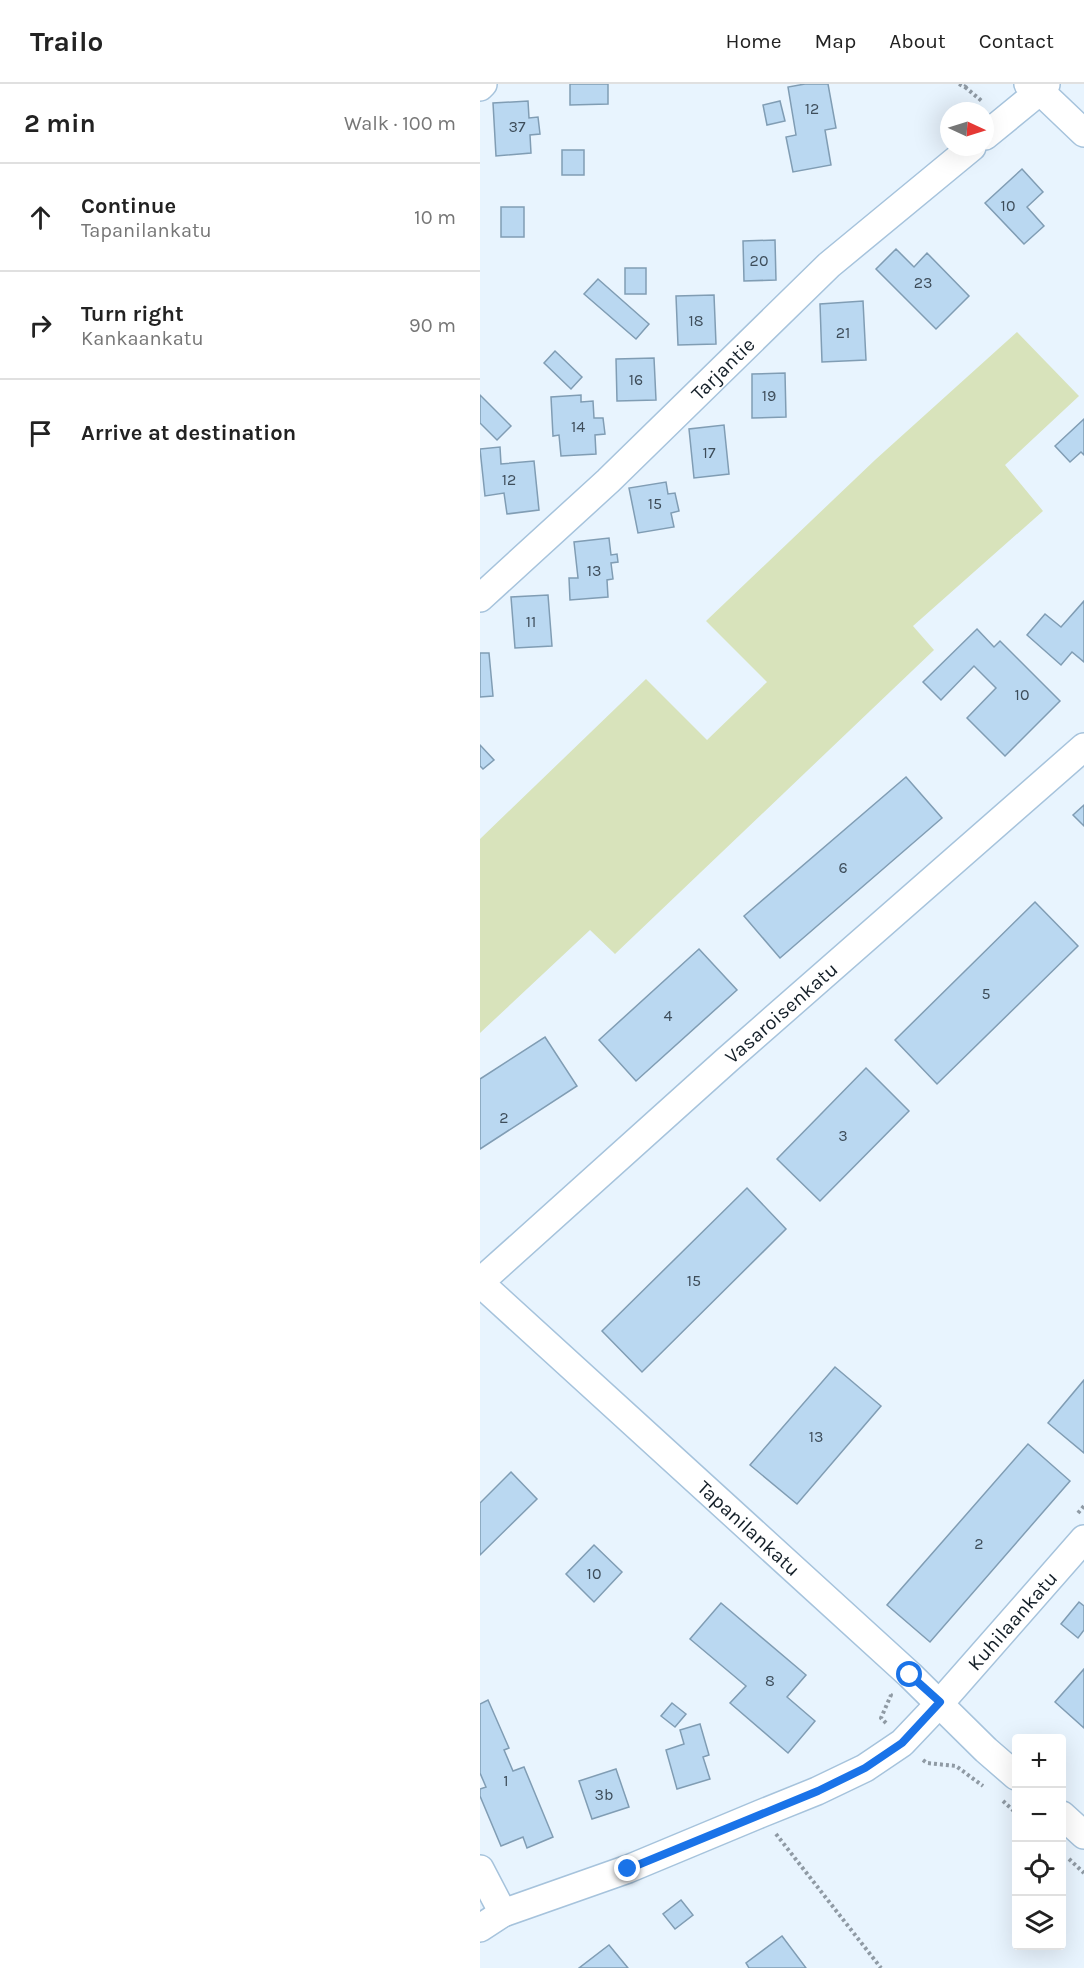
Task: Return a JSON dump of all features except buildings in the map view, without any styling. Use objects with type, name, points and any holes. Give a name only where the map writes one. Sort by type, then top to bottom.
[{"type":"street","points":[[994,128],[1038,86],[1084,133]]},
{"type":"street","name":"Tarjantie","points":[[480,598],[608,481],[829,265],[961,156]]},
{"type":"street","name":"Vasaroisenkatu","points":[[480,1282],[727,1060],[1084,747]]},
{"type":"street","name":"Tapanilankatu","points":[[480,1282],[940,1702],[986,1750],[1012,1772]]},
{"type":"street","name":"Kuhilaankatu","points":[[480,1929],[503,1913],[628,1869],[818,1791],[865,1768],[902,1743],[1084,1539]]},
{"type":"street","points":[[1066,1819],[1084,1835]]},
{"type":"street","points":[[480,1869],[503,1913]]},
{"type":"path","points":[[959,84],[965,87],[967,84]]},
{"type":"path","points":[[882,1687],[891,1695],[881,1718],[902,1743],[927,1763],[956,1766],[990,1792]]},
{"type":"path","points":[[998,1798],[1012,1809]]},
{"type":"path","points":[[772,1829],[881,1968]]},
{"type":"path","points":[[1066,1857],[1084,1873]]},
{"type":"green space","points":[[1017,332],[1079,396],[1005,465],[1043,511],[913,626],[934,650],[615,954],[590,930],[480,1033],[480,839],[646,679],[707,740],[767,682],[706,621],[875,460]]},
{"type":"route","points":[[628,1869],[818,1791],[865,1768],[902,1743],[940,1702],[910,1675]]}]
